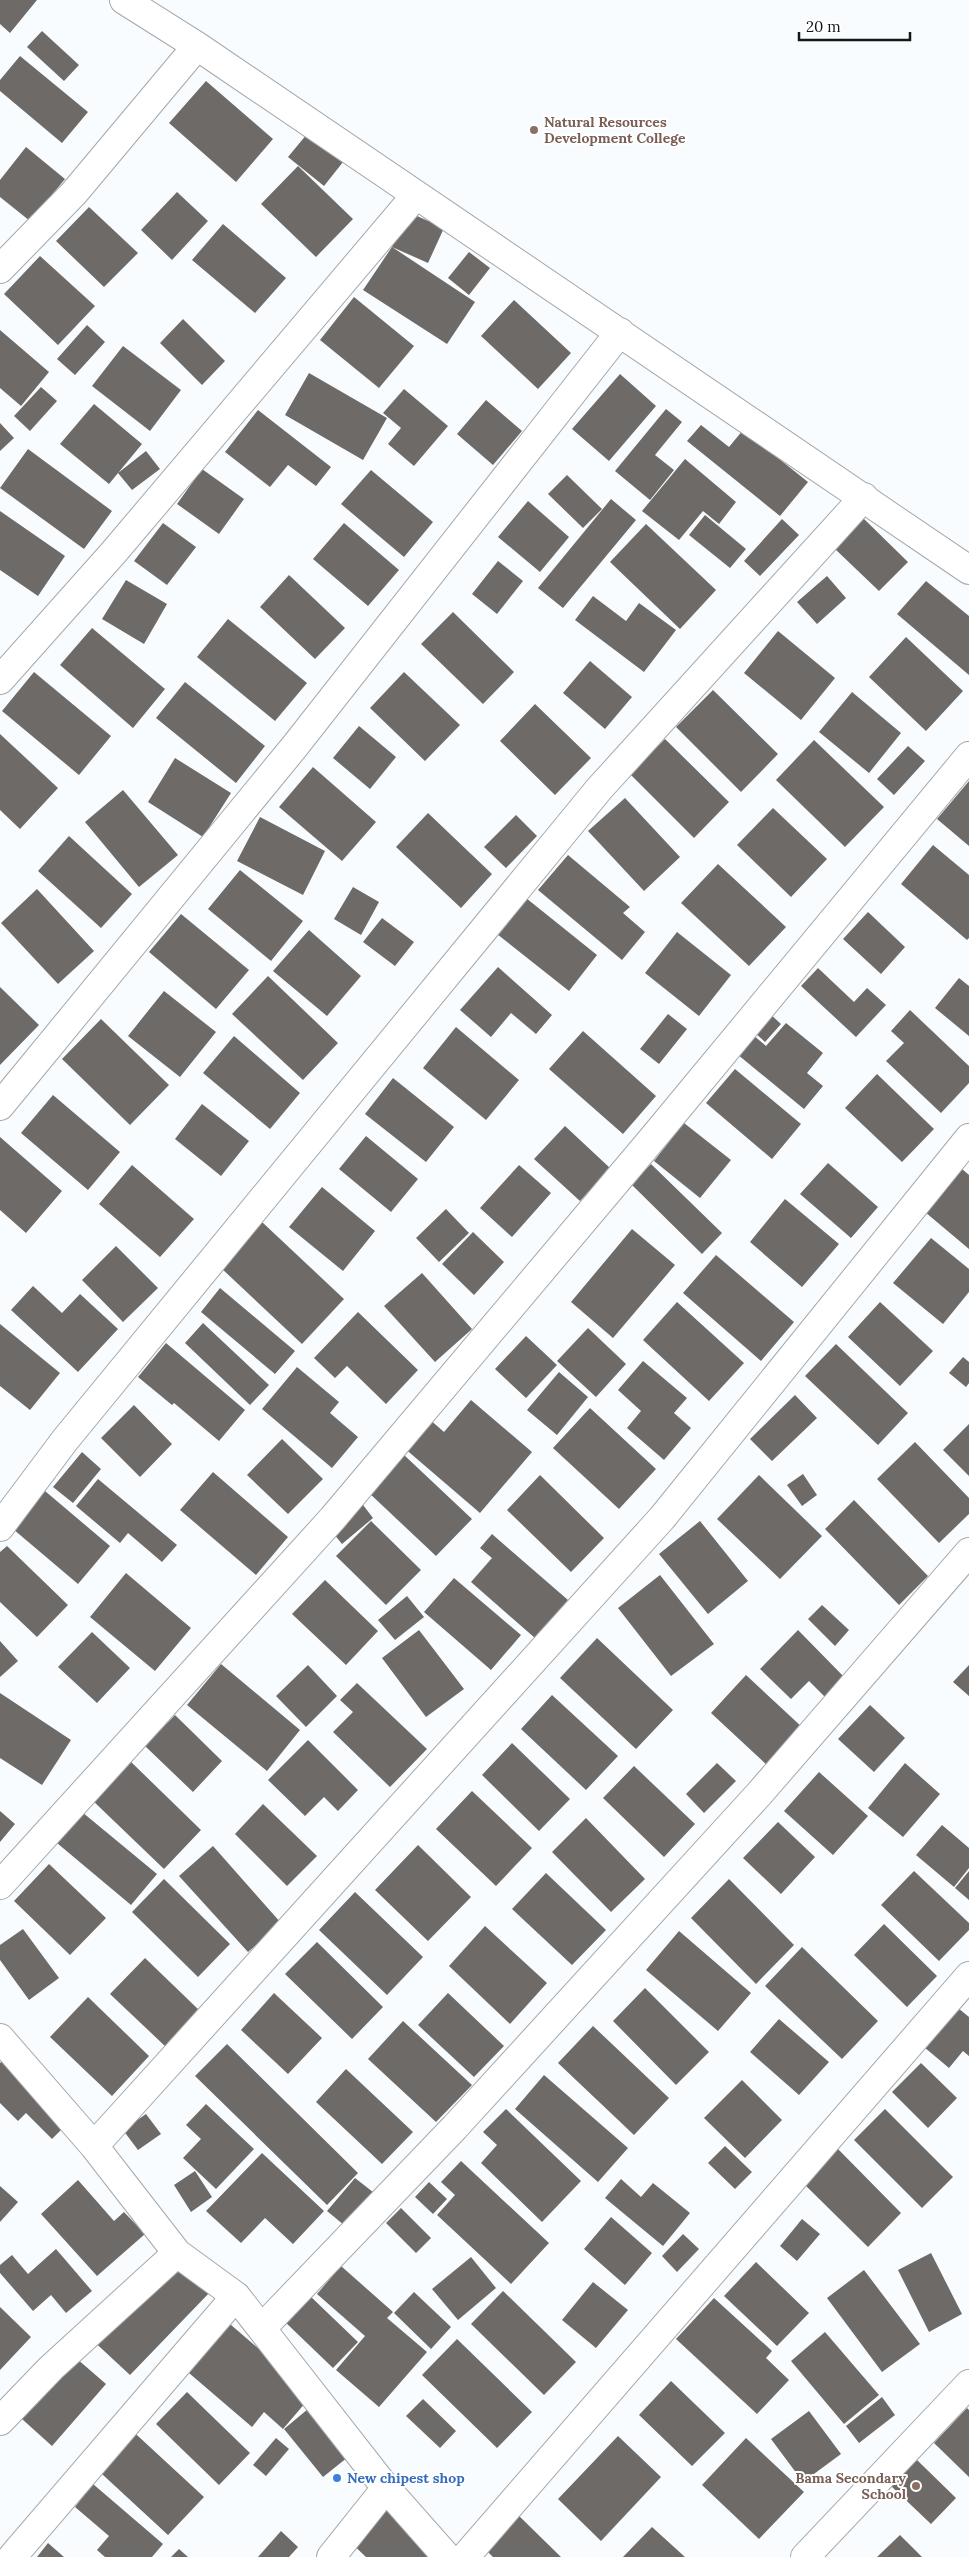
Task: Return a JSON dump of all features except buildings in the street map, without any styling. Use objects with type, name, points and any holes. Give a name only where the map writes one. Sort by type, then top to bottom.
[{"type":"street","points":[[124,0],[197,46],[969,570]]},
{"type":"street","points":[[0,269],[74,193],[197,46]]},
{"type":"street","points":[[0,680],[114,552],[416,195]]},
{"type":"street","points":[[0,1106],[295,746],[620,332]]},
{"type":"street","points":[[0,1527],[66,1440],[599,789],[864,497]]},
{"type":"street","points":[[0,1885],[333,1518],[653,1138],[969,756]]},
{"type":"street","points":[[94,2146],[662,1518],[969,1138]]},
{"type":"street","points":[[262,2328],[455,2127],[759,1794],[969,1552]]},
{"type":"street","points":[[465,2557],[969,1976]]},
{"type":"street","points":[[4,2051],[94,2146],[177,2253],[236,2296],[386,2488],[447,2557]]},
{"type":"street","points":[[0,2421],[51,2368],[177,2253]]},
{"type":"street","points":[[12,2557],[236,2296]]},
{"type":"street","points":[[805,2557],[969,2384]]},
{"type":"street","points":[[331,2557],[386,2488]]},
{"type":"place","name":"Natural Resources Development College","points":[[534,130]]},
{"type":"place","name":"New chipest shop","points":[[337,2478]]},
{"type":"place","name":"Bama Secondary School","points":[[916,2486]]}]
